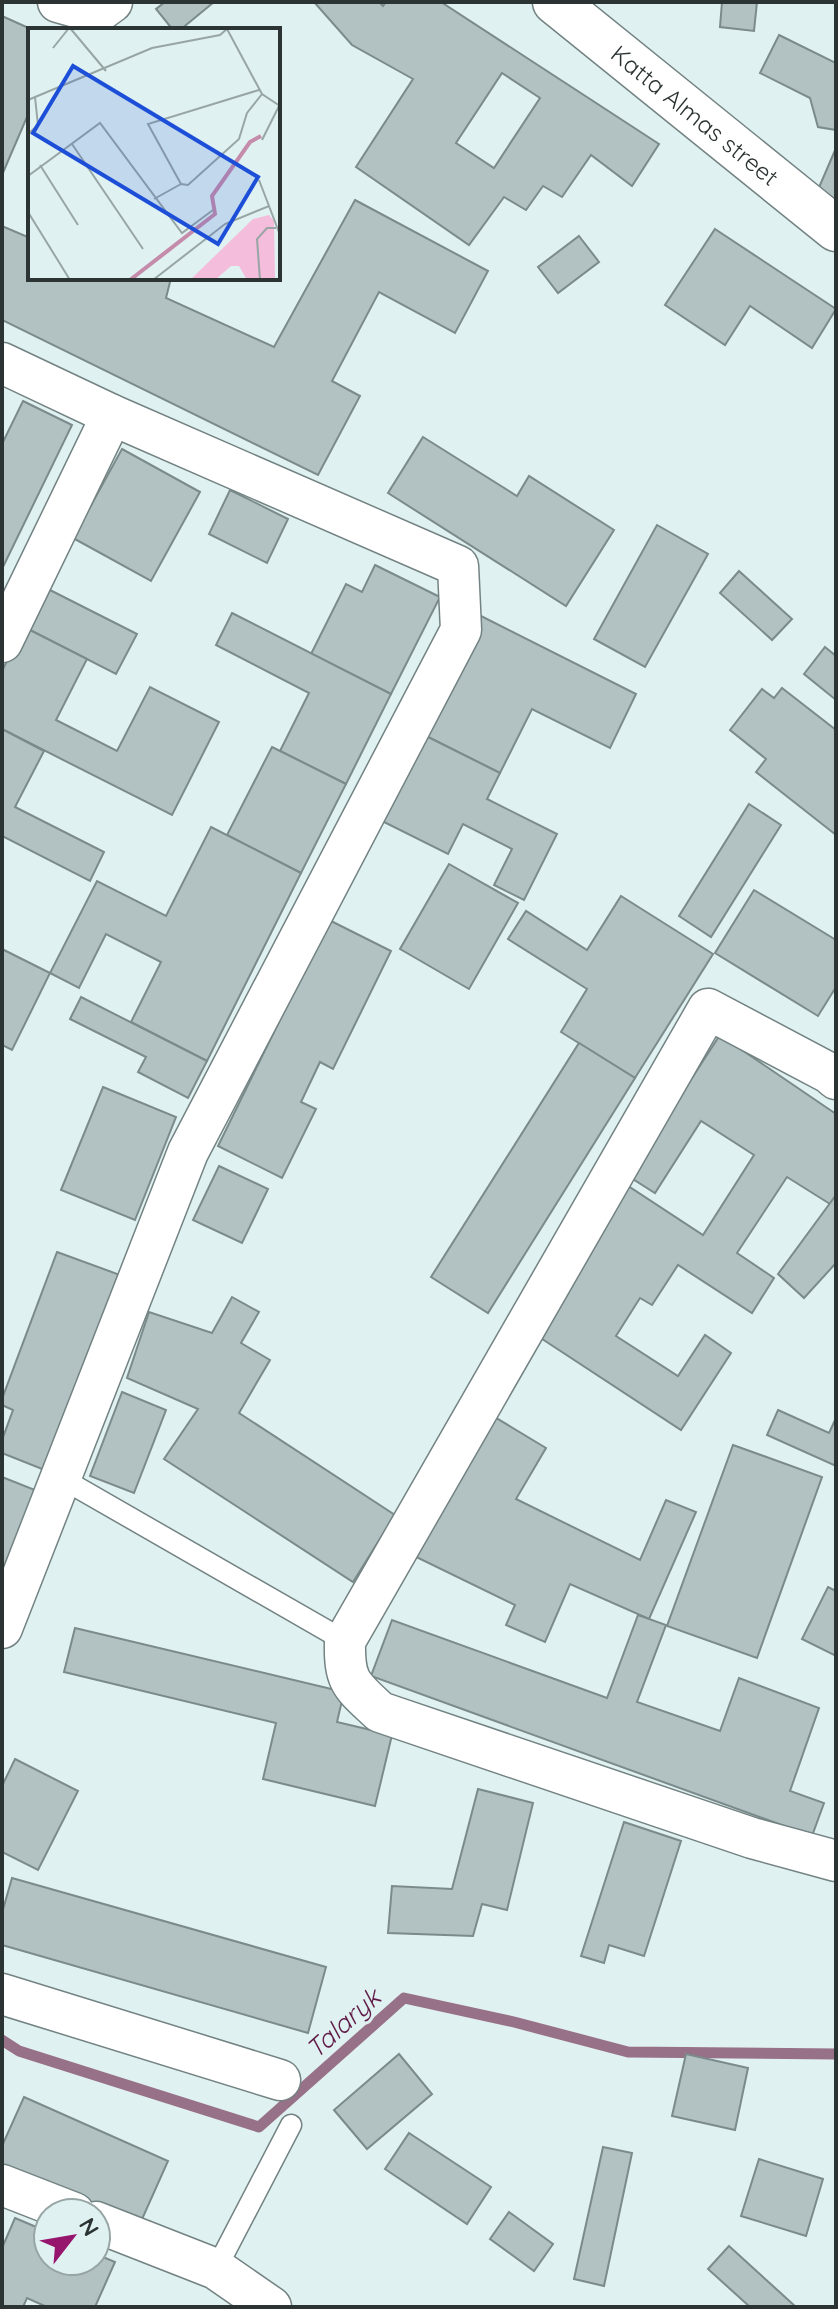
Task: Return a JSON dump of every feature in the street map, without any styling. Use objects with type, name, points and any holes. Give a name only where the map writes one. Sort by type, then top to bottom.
[{"type":"street","points":[[58,2],[97,13],[112,2]]},
{"type":"street","name":"Katta Almas street","points":[[555,2],[836,229]]},
{"type":"street","points":[[2,363],[112,415],[458,566],[461,630],[188,1152],[2,1628]]},
{"type":"street","points":[[2,642],[112,415]]},
{"type":"street","points":[[836,1079],[708,1009],[345,1641],[345,1661],[352,1686],[380,1712],[752,1838],[836,1861]]},
{"type":"street","points":[[2,1994],[280,2080]]},
{"type":"street","points":[[2,2185],[33,2197]]},
{"type":"street","points":[[112,2228],[216,2269],[271,2307]]},
{"type":"lane","points":[[61,1478],[345,1641]]},
{"type":"lane","points":[[216,2269],[291,2125]]},
{"type":"building","points":[[165,2],[214,2],[182,28],[171,28],[156,9]]},
{"type":"building","points":[[314,2],[379,2],[383,6],[386,2],[441,2],[659,144],[632,186],[591,155],[562,197],[543,186],[526,210],[504,197],[469,245],[356,167],[413,79],[352,45]],"holes":[[[502,73],[540,98],[494,168],[456,143]]]},
{"type":"building","points":[[722,2],[757,2],[754,31],[720,27]]},
{"type":"building","points":[[2,16],[29,28],[28,115],[2,175]]},
{"type":"building","points":[[779,35],[836,63],[836,130],[818,127],[810,98],[760,73]]},
{"type":"building","points":[[836,148],[836,201],[817,192]]},
{"type":"building","points":[[355,200],[488,271],[455,333],[379,292],[332,381],[360,396],[318,475],[2,320],[2,226],[28,237],[28,280],[170,280],[166,298],[274,347]]},
{"type":"building","points":[[715,229],[836,309],[812,348],[750,306],[725,345],[665,305]]},
{"type":"building","points":[[579,236],[599,262],[558,293],[538,267]]},
{"type":"building","points":[[23,401],[72,425],[2,569],[2,444]]},
{"type":"building","points":[[423,437],[517,496],[529,476],[614,530],[566,606],[388,493]]},
{"type":"building","points":[[122,449],[200,492],[151,581],[73,538]]},
{"type":"building","points":[[230,490],[288,519],[267,563],[209,534]]},
{"type":"building","points":[[657,525],[708,554],[645,667],[594,639]]},
{"type":"building","points":[[375,565],[440,597],[391,694],[311,654],[346,584],[362,592]]},
{"type":"building","points":[[739,571],[792,619],[772,640],[720,593]]},
{"type":"building","points":[[44,587],[137,634],[116,674],[24,627]]},
{"type":"building","points":[[232,613],[391,694],[346,784],[280,751],[309,693],[216,645]]},
{"type":"building","points":[[479,615],[636,694],[610,748],[532,709],[500,773],[420,733]]},
{"type":"building","points":[[24,627],[87,659],[56,720],[117,751],[150,687],[219,722],[172,815],[2,729],[2,671]]},
{"type":"building","points":[[825,647],[836,656],[836,700],[804,674]]},
{"type":"building","points":[[782,688],[836,730],[836,835],[756,772],[766,759],[730,730],[762,689],[774,698]]},
{"type":"building","points":[[2,729],[44,751],[15,807],[104,852],[90,881],[2,836]]},
{"type":"building","points":[[420,733],[500,773],[487,799],[557,834],[524,900],[494,885],[512,849],[463,824],[448,854],[378,819]]},
{"type":"building","points":[[272,747],[346,784],[301,873],[227,835]]},
{"type":"building","points":[[749,804],[781,825],[711,937],[679,916]]},
{"type":"building","points":[[211,827],[301,873],[207,1061],[131,1022],[161,962],[106,934],[79,988],[50,973],[97,881],[166,916]]},
{"type":"building","points":[[449,864],[518,903],[469,989],[400,949]]},
{"type":"building","points":[[754,890],[836,940],[836,987],[818,1016],[715,953]]},
{"type":"building","points":[[621,896],[713,954],[635,1078],[561,1032],[587,989],[508,939],[526,911],[587,950]]},
{"type":"building","points":[[329,920],[391,951],[333,1069],[320,1062],[301,1102],[316,1109],[282,1178],[218,1146]]},
{"type":"building","points":[[2,949],[50,973],[12,1050],[2,1045]]},
{"type":"building","points":[[81,997],[207,1061],[188,1098],[138,1072],[146,1057],[70,1019]]},
{"type":"building","points":[[720,1035],[836,1114],[836,1195],[830,1204],[787,1177],[737,1253],[774,1278],[752,1313],[678,1265],[652,1305],[640,1298],[616,1336],[678,1376],[705,1335],[731,1353],[681,1430],[530,1331],[625,1184],[703,1235],[754,1155],[701,1121],[655,1193],[628,1176]]},
{"type":"building","points":[[579,1043],[635,1078],[488,1313],[431,1277]]},
{"type":"building","points":[[103,1087],[176,1117],[135,1220],[61,1190]]},
{"type":"building","points":[[219,1166],[268,1189],[242,1243],[193,1220]]},
{"type":"building","points":[[836,1195],[836,1263],[804,1298],[778,1274]]},
{"type":"building","points":[[57,1252],[120,1275],[47,1471],[2,1453],[2,1440],[13,1410],[2,1405],[2,1399]]},
{"type":"building","points":[[232,1297],[259,1312],[241,1343],[270,1360],[239,1413],[395,1515],[353,1582],[164,1459],[198,1409],[127,1378],[149,1312],[212,1333]]},
{"type":"building","points":[[122,1392],[166,1410],[134,1493],[90,1476]]},
{"type":"building","points":[[483,1410],[546,1448],[516,1499],[640,1560],[666,1500],[696,1512],[649,1619],[570,1584],[545,1642],[506,1625],[515,1605],[404,1551]]},
{"type":"building","points":[[778,1410],[829,1433],[836,1418],[836,1466],[767,1435]]},
{"type":"building","points":[[733,1445],[822,1477],[757,1658],[667,1626]]},
{"type":"building","points":[[2,1477],[35,1490],[2,1578]]},
{"type":"building","points":[[828,1587],[836,1591],[836,1656],[802,1639]]},
{"type":"building","points":[[638,1615],[666,1625],[637,1702],[720,1731],[739,1678],[819,1708],[790,1791],[824,1803],[812,1836],[371,1676],[392,1620],[607,1698]]},
{"type":"building","points":[[75,1628],[344,1692],[337,1722],[392,1735],[375,1806],[263,1779],[276,1723],[64,1672]]},
{"type":"building","points":[[15,1759],[78,1791],[38,1870],[2,1852],[2,1786]]},
{"type":"building","points":[[478,1789],[533,1803],[507,1910],[482,1904],[473,1936],[388,1933],[392,1886],[452,1889]]},
{"type":"building","points":[[624,1822],[681,1841],[644,1956],[609,1945],[604,1963],[581,1956]]},
{"type":"building","points":[[12,1878],[326,1967],[308,2033],[2,1945],[2,1913]]},
{"type":"building","points":[[399,2054],[432,2094],[367,2149],[334,2110]]},
{"type":"building","points":[[686,2054],[748,2068],[735,2130],[672,2116]]},
{"type":"building","points":[[24,2097],[168,2161],[139,2226],[112,2214],[112,2197],[75,2197],[2,2164],[2,2146]]},
{"type":"building","points":[[409,2133],[491,2187],[467,2224],[385,2169]]},
{"type":"building","points":[[603,2147],[632,2153],[604,2286],[574,2279]]},
{"type":"building","points":[[759,2159],[823,2179],[806,2236],[741,2216]]},
{"type":"building","points":[[509,2212],[553,2244],[534,2271],[490,2239]]},
{"type":"building","points":[[15,2218],[32,2225],[32,2277],[108,2277],[95,2307],[47,2307],[27,2298],[23,2307],[2,2307],[2,2248]]},
{"type":"building","points":[[729,2246],[796,2307],[750,2307],[708,2269]]},
{"type":"waterway","name":"Talaryk","points":[[2,2040],[19,2051],[259,2127],[404,1998],[514,2022],[628,2052],[836,2054]]}]
